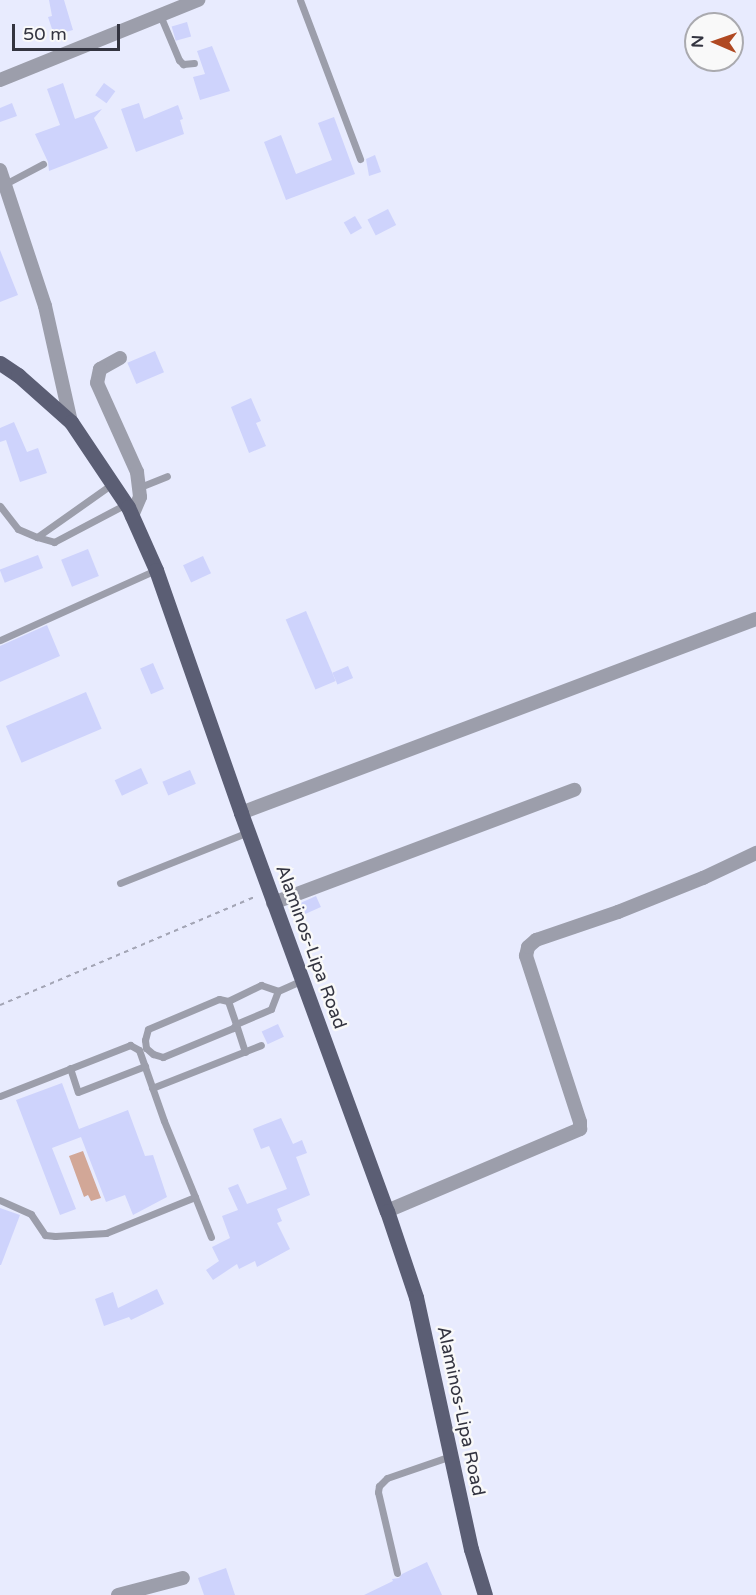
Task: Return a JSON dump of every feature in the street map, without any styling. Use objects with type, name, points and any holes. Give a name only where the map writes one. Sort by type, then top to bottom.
[{"type":"main road","name":"Alaminos-Lipa Road","points":[[0,363],[18,375],[71,422],[129,510],[156,570],[271,897],[387,1211],[416,1297],[471,1549],[485,1595]]},
{"type":"street","points":[[0,80],[198,0]]},
{"type":"street","points":[[2,177],[45,306],[71,422]]},
{"type":"street","points":[[120,358],[100,369],[97,383],[137,472],[140,497],[129,510]]},
{"type":"street","points":[[241,813],[756,619]]},
{"type":"street","points":[[271,897],[574,790]]},
{"type":"street","points":[[387,1211],[580,1128],[526,956],[528,947],[536,940],[618,912],[703,878],[756,852]]},
{"type":"street","points":[[118,1595],[183,1578]]},
{"type":"lane","points":[[300,0],[360,159]]},
{"type":"lane","points":[[160,15],[179,60],[183,64],[194,63]]},
{"type":"lane","points":[[2,177],[43,164]]},
{"type":"lane","points":[[140,487],[167,476]]},
{"type":"lane","points":[[37,537],[113,484]]},
{"type":"lane","points":[[0,506],[18,529],[54,542],[129,510]]},
{"type":"lane","points":[[0,640],[156,570]]},
{"type":"lane","points":[[120,883],[248,832]]},
{"type":"lane","points":[[211,1237],[145,1066],[142,1049],[148,1029],[214,1001],[228,1001],[261,985],[278,991],[303,980]]},
{"type":"lane","points":[[0,1096],[130,1045],[163,1057],[228,1031],[236,1024],[271,1009],[278,991]]},
{"type":"lane","points":[[228,1001],[245,1052]]},
{"type":"lane","points":[[152,1088],[261,1045]]},
{"type":"lane","points":[[70,1068],[78,1092],[145,1066]]},
{"type":"lane","points":[[0,1200],[31,1214],[45,1235],[55,1236],[106,1233],[195,1197]]},
{"type":"lane","points":[[398,1573],[378,1492],[379,1486],[387,1478],[452,1456]]},
{"type":"path","points":[[0,1005],[271,897]]},
{"type":"shaded area","points":[[83,1151],[101,1198],[91,1201],[88,1195],[84,1197],[69,1156]]},
{"type":"building","points":[[49,0],[64,0],[73,30],[54,35],[48,17],[52,16]]},
{"type":"building","points":[[187,22],[191,36],[176,41],[172,26]]},
{"type":"building","points":[[212,46],[230,91],[200,100],[193,77],[205,74],[197,51]]},
{"type":"building","points":[[63,83],[75,119],[102,109],[94,118],[108,148],[49,171],[48,162],[35,134],[60,125],[47,89]]},
{"type":"building","points":[[104,83],[115,91],[107,103],[95,95]]},
{"type":"building","points":[[12,103],[17,116],[0,122],[0,108]]},
{"type":"building","points":[[139,103],[144,119],[178,105],[183,119],[180,120],[184,134],[136,152],[121,109]]},
{"type":"building","points":[[334,117],[355,174],[286,200],[264,142],[281,135],[296,174],[332,160],[318,123]]},
{"type":"building","points":[[375,155],[381,172],[369,176],[366,159]]},
{"type":"building","points":[[388,209],[396,225],[376,235],[368,219]]},
{"type":"building","points":[[355,216],[362,228],[351,235],[344,222]]},
{"type":"building","points":[[0,250],[18,295],[0,302]]},
{"type":"building","points":[[155,351],[164,372],[136,384],[127,363]]},
{"type":"building","points":[[251,398],[261,421],[256,423],[266,446],[249,453],[231,407]]},
{"type":"building","points":[[14,422],[27,452],[38,448],[47,473],[20,482],[6,440],[0,442],[0,428]]},
{"type":"building","points":[[88,549],[99,576],[72,587],[61,560]]},
{"type":"building","points":[[38,555],[43,568],[5,583],[0,570]]},
{"type":"building","points":[[203,556],[211,573],[191,583],[183,565]]},
{"type":"building","points":[[306,611],[336,681],[315,690],[286,620]]},
{"type":"building","points":[[47,625],[60,656],[0,682],[0,646]]},
{"type":"building","points":[[153,663],[164,689],[151,694],[140,668]]},
{"type":"building","points":[[348,666],[353,678],[337,685],[332,673]]},
{"type":"building","points":[[86,692],[102,729],[22,763],[6,726]]},
{"type":"building","points":[[141,768],[148,783],[122,796],[115,780]]},
{"type":"building","points":[[190,770],[196,784],[168,796],[162,782]]},
{"type":"building","points":[[316,896],[321,907],[301,916],[296,905]]},
{"type":"building","points":[[278,1024],[284,1037],[268,1044],[262,1032]]},
{"type":"building","points":[[62,1083],[79,1129],[128,1110],[145,1156],[153,1155],[167,1197],[133,1215],[125,1195],[106,1202],[81,1137],[52,1148],[76,1209],[60,1215],[16,1100]]},
{"type":"building","points":[[281,1118],[293,1144],[302,1140],[307,1153],[296,1157],[310,1195],[277,1209],[282,1221],[277,1223],[290,1249],[257,1267],[255,1261],[239,1269],[237,1264],[213,1280],[206,1270],[219,1261],[212,1247],[230,1238],[222,1216],[238,1210],[228,1188],[238,1184],[247,1204],[287,1189],[269,1146],[261,1149],[253,1129]]},
{"type":"building","points":[[0,1208],[20,1215],[1,1265],[0,1265]]},
{"type":"building","points":[[157,1289],[164,1304],[131,1320],[129,1317],[104,1326],[95,1299],[113,1292],[118,1308]]},
{"type":"building","points":[[427,1562],[442,1595],[364,1595],[393,1581],[392,1579],[399,1578],[402,1574]]},
{"type":"building","points":[[226,1568],[235,1595],[204,1595],[198,1578]]}]
